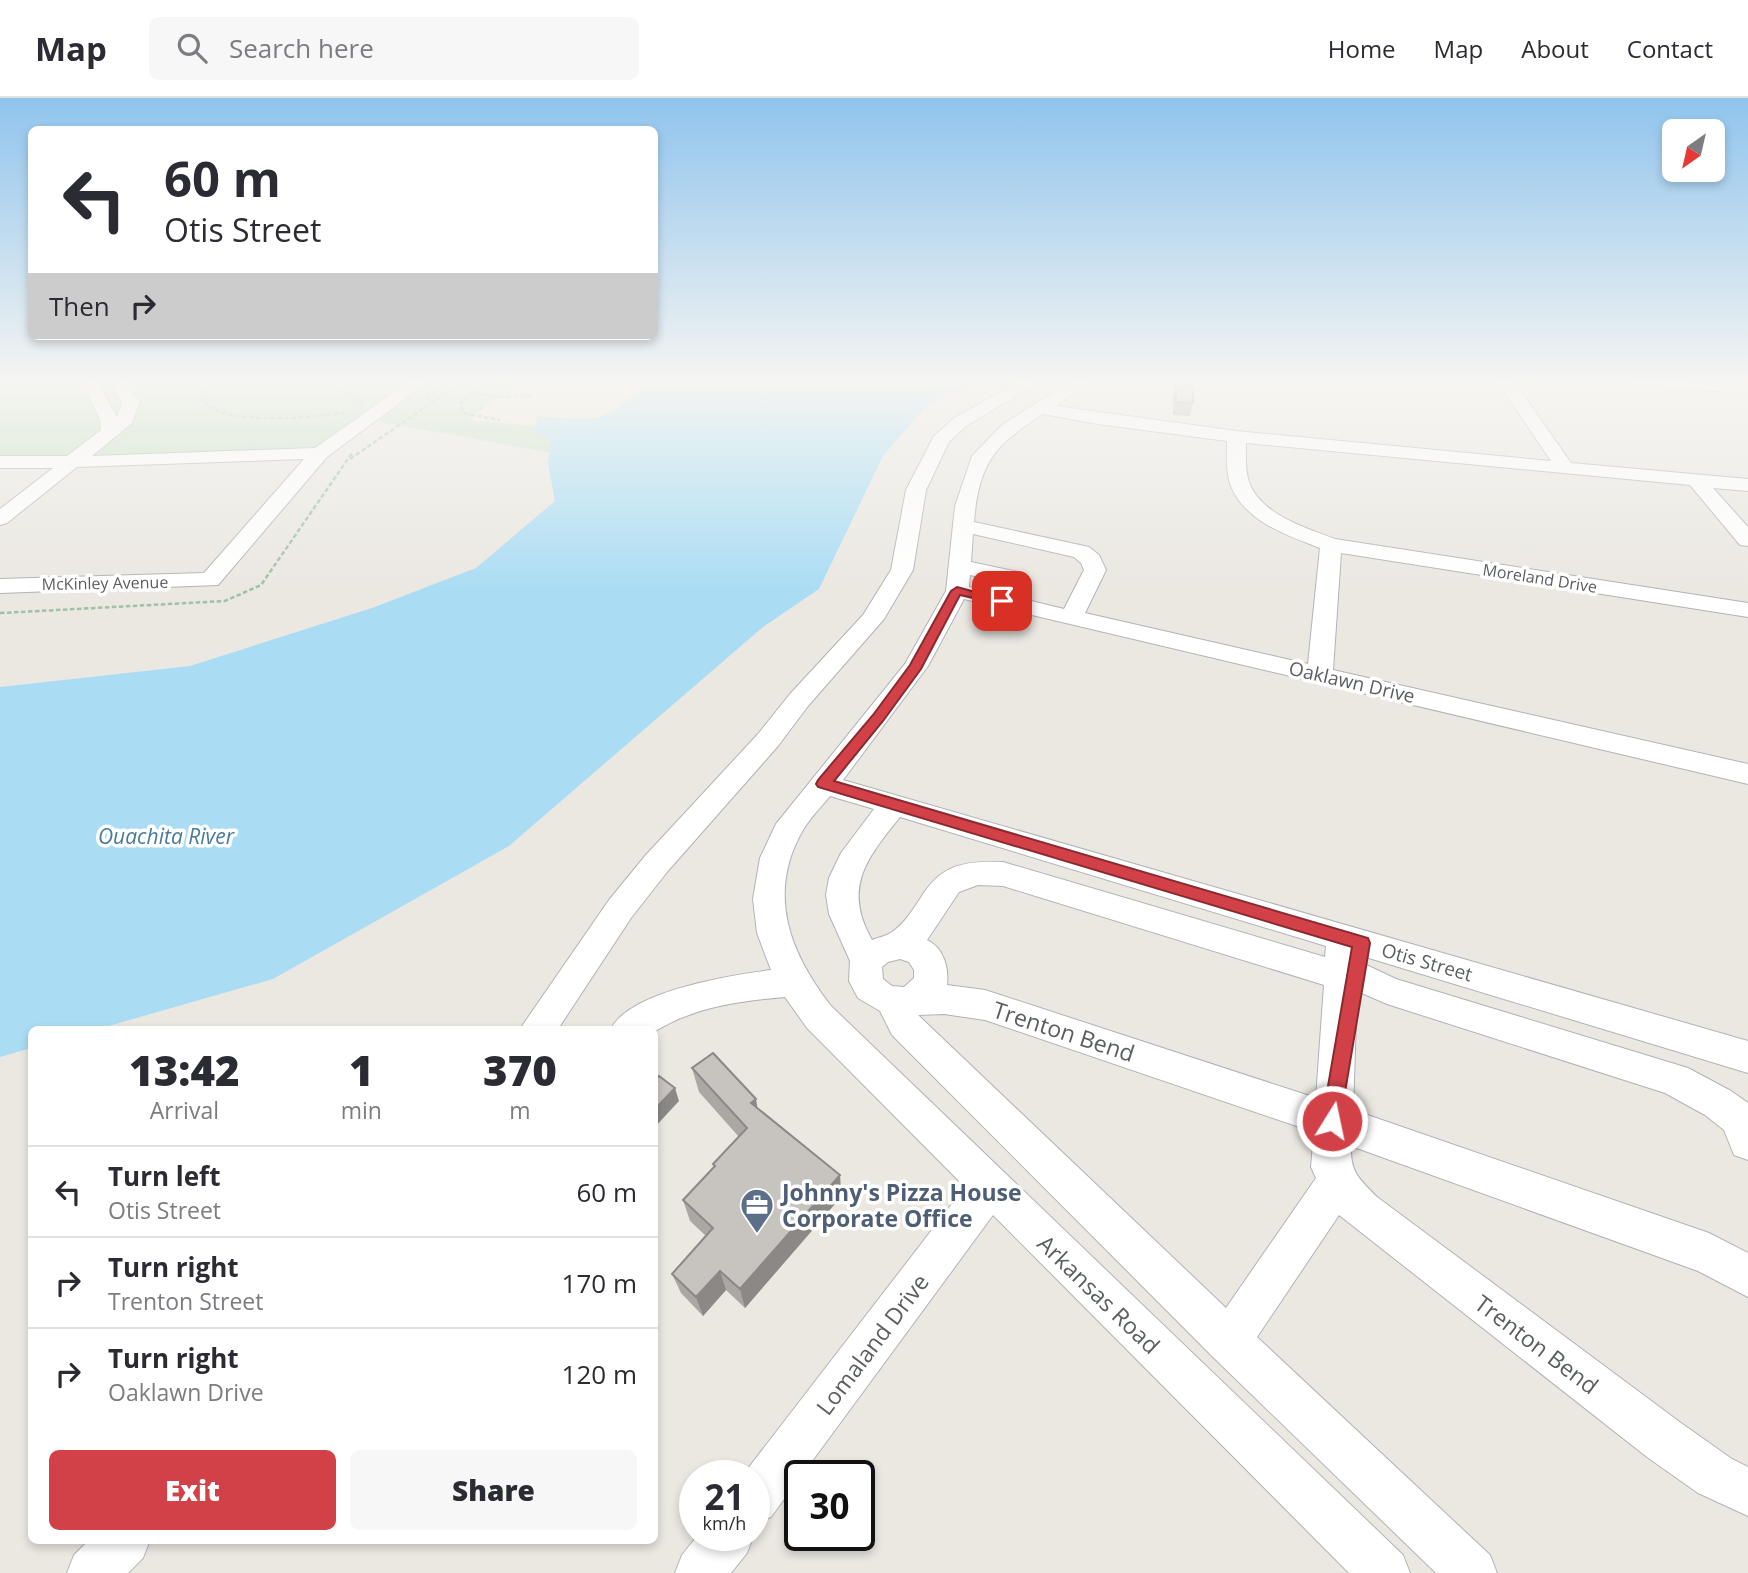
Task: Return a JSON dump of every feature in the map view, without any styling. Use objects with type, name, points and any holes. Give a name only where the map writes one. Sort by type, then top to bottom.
[{"type":"street","points":[[0,519],[87,450]]},
{"type":"street","points":[[0,462],[320,453],[324,450]]},
{"type":"street","points":[[540,1026],[620,909],[656,864],[768,740],[799,700],[872,618],[902,570],[916,490],[936,450]]},
{"type":"street","points":[[957,591],[963,526],[972,480],[981,456],[986,450]]},
{"type":"street","name":"Moreland Drive","points":[[1237,450],[1240,485],[1250,500],[1268,516],[1297,532],[1331,545],[1748,610]]},
{"type":"street","points":[[1368,450],[1748,485]]},
{"type":"street","points":[[1553,450],[1566,469]]},
{"type":"street","name":"McKinley Avenue","points":[[0,586],[210,580],[320,453]]},
{"type":"street","points":[[1697,481],[1748,540]]},
{"type":"street","points":[[963,526],[1081,552],[1091,560],[1095,570],[1072,617]]},
{"type":"street","points":[[1320,675],[1331,545]]},
{"type":"street","points":[[959,566],[1015,578],[1002,601]]},
{"type":"street","name":"Oaklawn Drive","points":[[957,591],[1748,774]]},
{"type":"street","name":"Arkansas Road","points":[[957,591],[916,666],[878,718],[791,824],[775,858],[769,899],[773,933],[793,982],[819,1017],[1385,1573]]},
{"type":"street","name":"Otis Street","points":[[824,784],[1351,956],[1748,1056]]},
{"type":"street","points":[[867,961],[852,937],[842,910],[843,879],[860,846],[894,805]]},
{"type":"street","points":[[900,945],[919,951],[932,966],[930,984],[902,1001],[874,993],[868,986],[864,969],[867,961],[881,949],[900,945],[912,935],[946,883],[956,877],[988,872],[1003,874],[1322,971],[1351,956],[1387,990],[1675,1080],[1738,1118],[1748,1142]]},
{"type":"street","name":"Trenton Bend","points":[[1351,956],[1332,1121],[1331,1167],[1338,1181],[1363,1211],[1538,1346],[1715,1475],[1748,1492]]},
{"type":"street","points":[[635,1026],[680,1003],[734,988],[793,982]]},
{"type":"street","name":"Trenton Bend","points":[[902,1001],[944,999],[985,1005],[1332,1121],[1709,1254],[1748,1276]]},
{"type":"street","points":[[902,1001],[904,1024],[1472,1573]]},
{"type":"street","points":[[1229,1341],[1338,1181]]},
{"type":"street","name":"Lomaland Drive","points":[[770,1479],[990,1187]]},
{"type":"street","points":[[92,1573],[121,1544]]},
{"type":"street","points":[[700,1573],[717,1551]]},
{"type":"path","points":[[0,613],[225,601],[261,584],[354,450]]},
{"type":"path","points":[[346,461],[362,450]]},
{"type":"green space","points":[[0,450],[325,450],[320,453],[0,462]]},
{"type":"green space","points":[[535,450],[604,450],[592,460]]},
{"type":"water","name":"Ouachita River","points":[[550,450],[888,450],[819,589],[763,627],[509,846],[273,979],[108,1026],[28,1026],[28,1049],[0,1057],[0,687],[190,666],[372,608],[476,568],[555,501],[548,463]]},
{"type":"building","points":[[713,1053],[756,1099],[751,1103],[840,1175],[740,1289],[720,1271],[696,1297],[672,1274],[713,1228],[683,1200],[747,1128],[692,1068]]},
{"type":"building","points":[[658,1077],[675,1088],[658,1106]]},
{"type":"place","name":"Johnny's Pizza House Corporate Office","points":[[757,1235]]},
{"type":"route","points":[[1002,601],[957,591],[916,666],[824,784],[1362,943],[1332,1121]]}]
